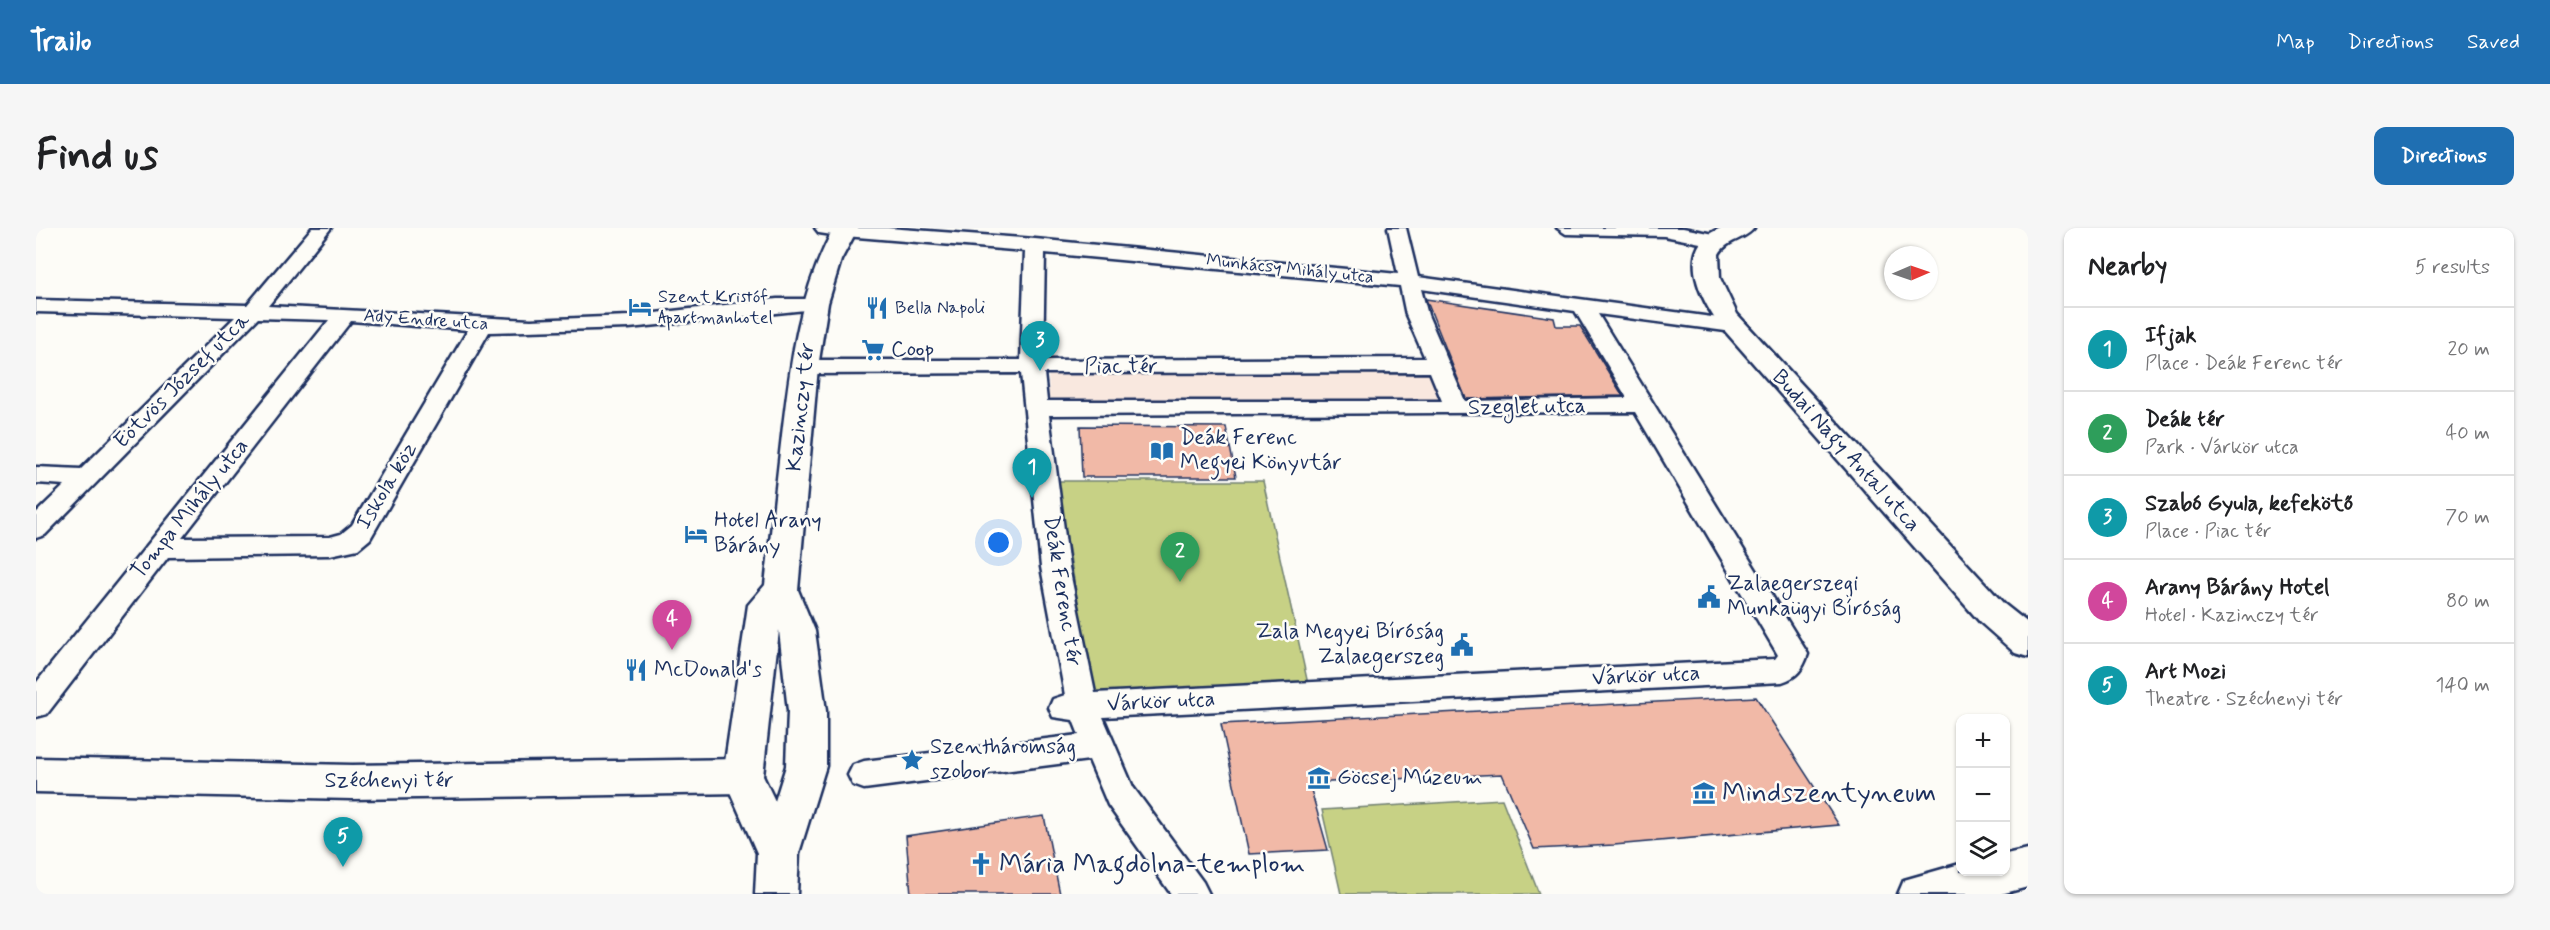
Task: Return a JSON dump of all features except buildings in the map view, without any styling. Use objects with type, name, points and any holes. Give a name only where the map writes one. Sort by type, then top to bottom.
[{"type":"street","name":"Eötvös József utca","points":[[36,529],[253,311],[322,228]]},
{"type":"street","name":"Szeglet utca","points":[[1397,228],[1407,281],[1417,315],[1456,408],[1643,405]]},
{"type":"street","points":[[1566,228],[1664,230],[1716,240],[1742,228]]},
{"type":"street","name":"Munkácsy Mihály utca","points":[[839,229],[1353,274],[1733,326]]},
{"type":"street","name":"Kazinczy tér","points":[[776,894],[778,853],[806,766],[807,711],[797,631],[781,590],[804,367],[815,303],[839,229]]},
{"type":"street","name":"Budai Nagy Antal utca","points":[[1716,240],[1708,249],[1705,272],[1715,299],[1733,326],[1992,613],[2028,643]]},
{"type":"street","name":"Deák Ferenc tér","points":[[1035,245],[1032,367],[1073,707],[1101,745],[1120,795],[1191,894]]},
{"type":"street","name":"Ady Endre utca","points":[[36,306],[345,314],[482,325],[629,322],[777,305],[815,303]]},
{"type":"street","name":"Várkör utca","points":[[1073,707],[1782,669],[1790,663],[1793,654],[1582,305]]},
{"type":"street","name":"Tompa Mihály utca","points":[[36,705],[345,314]]},
{"type":"street","name":"Iskola köz","points":[[159,548],[330,546],[349,542],[361,532],[482,325]]},
{"type":"street","name":"Piac tér","points":[[804,367],[1438,365]]},
{"type":"street","name":"Piac tér","points":[[1036,408],[1456,408]]},
{"type":"street","points":[[36,475],[86,478]]},
{"type":"street","points":[[743,776],[765,605],[781,590]]},
{"type":"street","points":[[1992,613],[2028,657]]},
{"type":"street","points":[[864,775],[1101,745]]},
{"type":"street","name":"Széchenyi tér","points":[[36,775],[352,782],[743,776]]},
{"type":"street","name":"Kazinczy tér","points":[[743,776],[778,853]]},
{"type":"street","points":[[1919,894],[2028,868]]},
{"type":"shaded area","points":[[1048,368],[1435,369],[1450,405],[1049,405]]},
{"type":"green space","points":[[1057,481],[1263,481],[1308,684],[1094,696]]},
{"type":"green space","points":[[1502,799],[1539,894],[1341,894],[1322,810]]},
{"type":"place","name":"Szent Kristóf Apartmanhotel","points":[[640,307]]},
{"type":"place","name":"Bella Napoli","points":[[877,308]]},
{"type":"place","name":"Coop","points":[[873,350]]},
{"type":"place","name":"Szabó Gyula, kefekötő","points":[[1040,371]]},
{"type":"place","name":"Deák Ferenc Megyei Könyvtár","points":[[1162,451]]},
{"type":"place","name":"Ifjak","points":[[1032,498]]},
{"type":"place","name":"Hotel Arany Bárány","points":[[696,534]]},
{"type":"place","name":"Deák tér","points":[[1180,582]]},
{"type":"place","name":"Zalaegerszegi Munkaügyi Bíróság","points":[[1709,597]]},
{"type":"place","name":"Zala Megyei Bíróság Zalaegerszeg","points":[[1462,645]]},
{"type":"place","name":"Arany Bárány Hotel","points":[[672,650]]},
{"type":"place","name":"McDonald's","points":[[636,670]]},
{"type":"place","name":"Szentháromság szobor","points":[[912,760]]},
{"type":"place","name":"Göcsej Múzeum","points":[[1319,778]]},
{"type":"place","name":"Mindszentyneum","points":[[1704,793]]},
{"type":"place","name":"Mária Magdolna-templom","points":[[981,864]]},
{"type":"place","name":"Art Mozi","points":[[343,867]]}]
